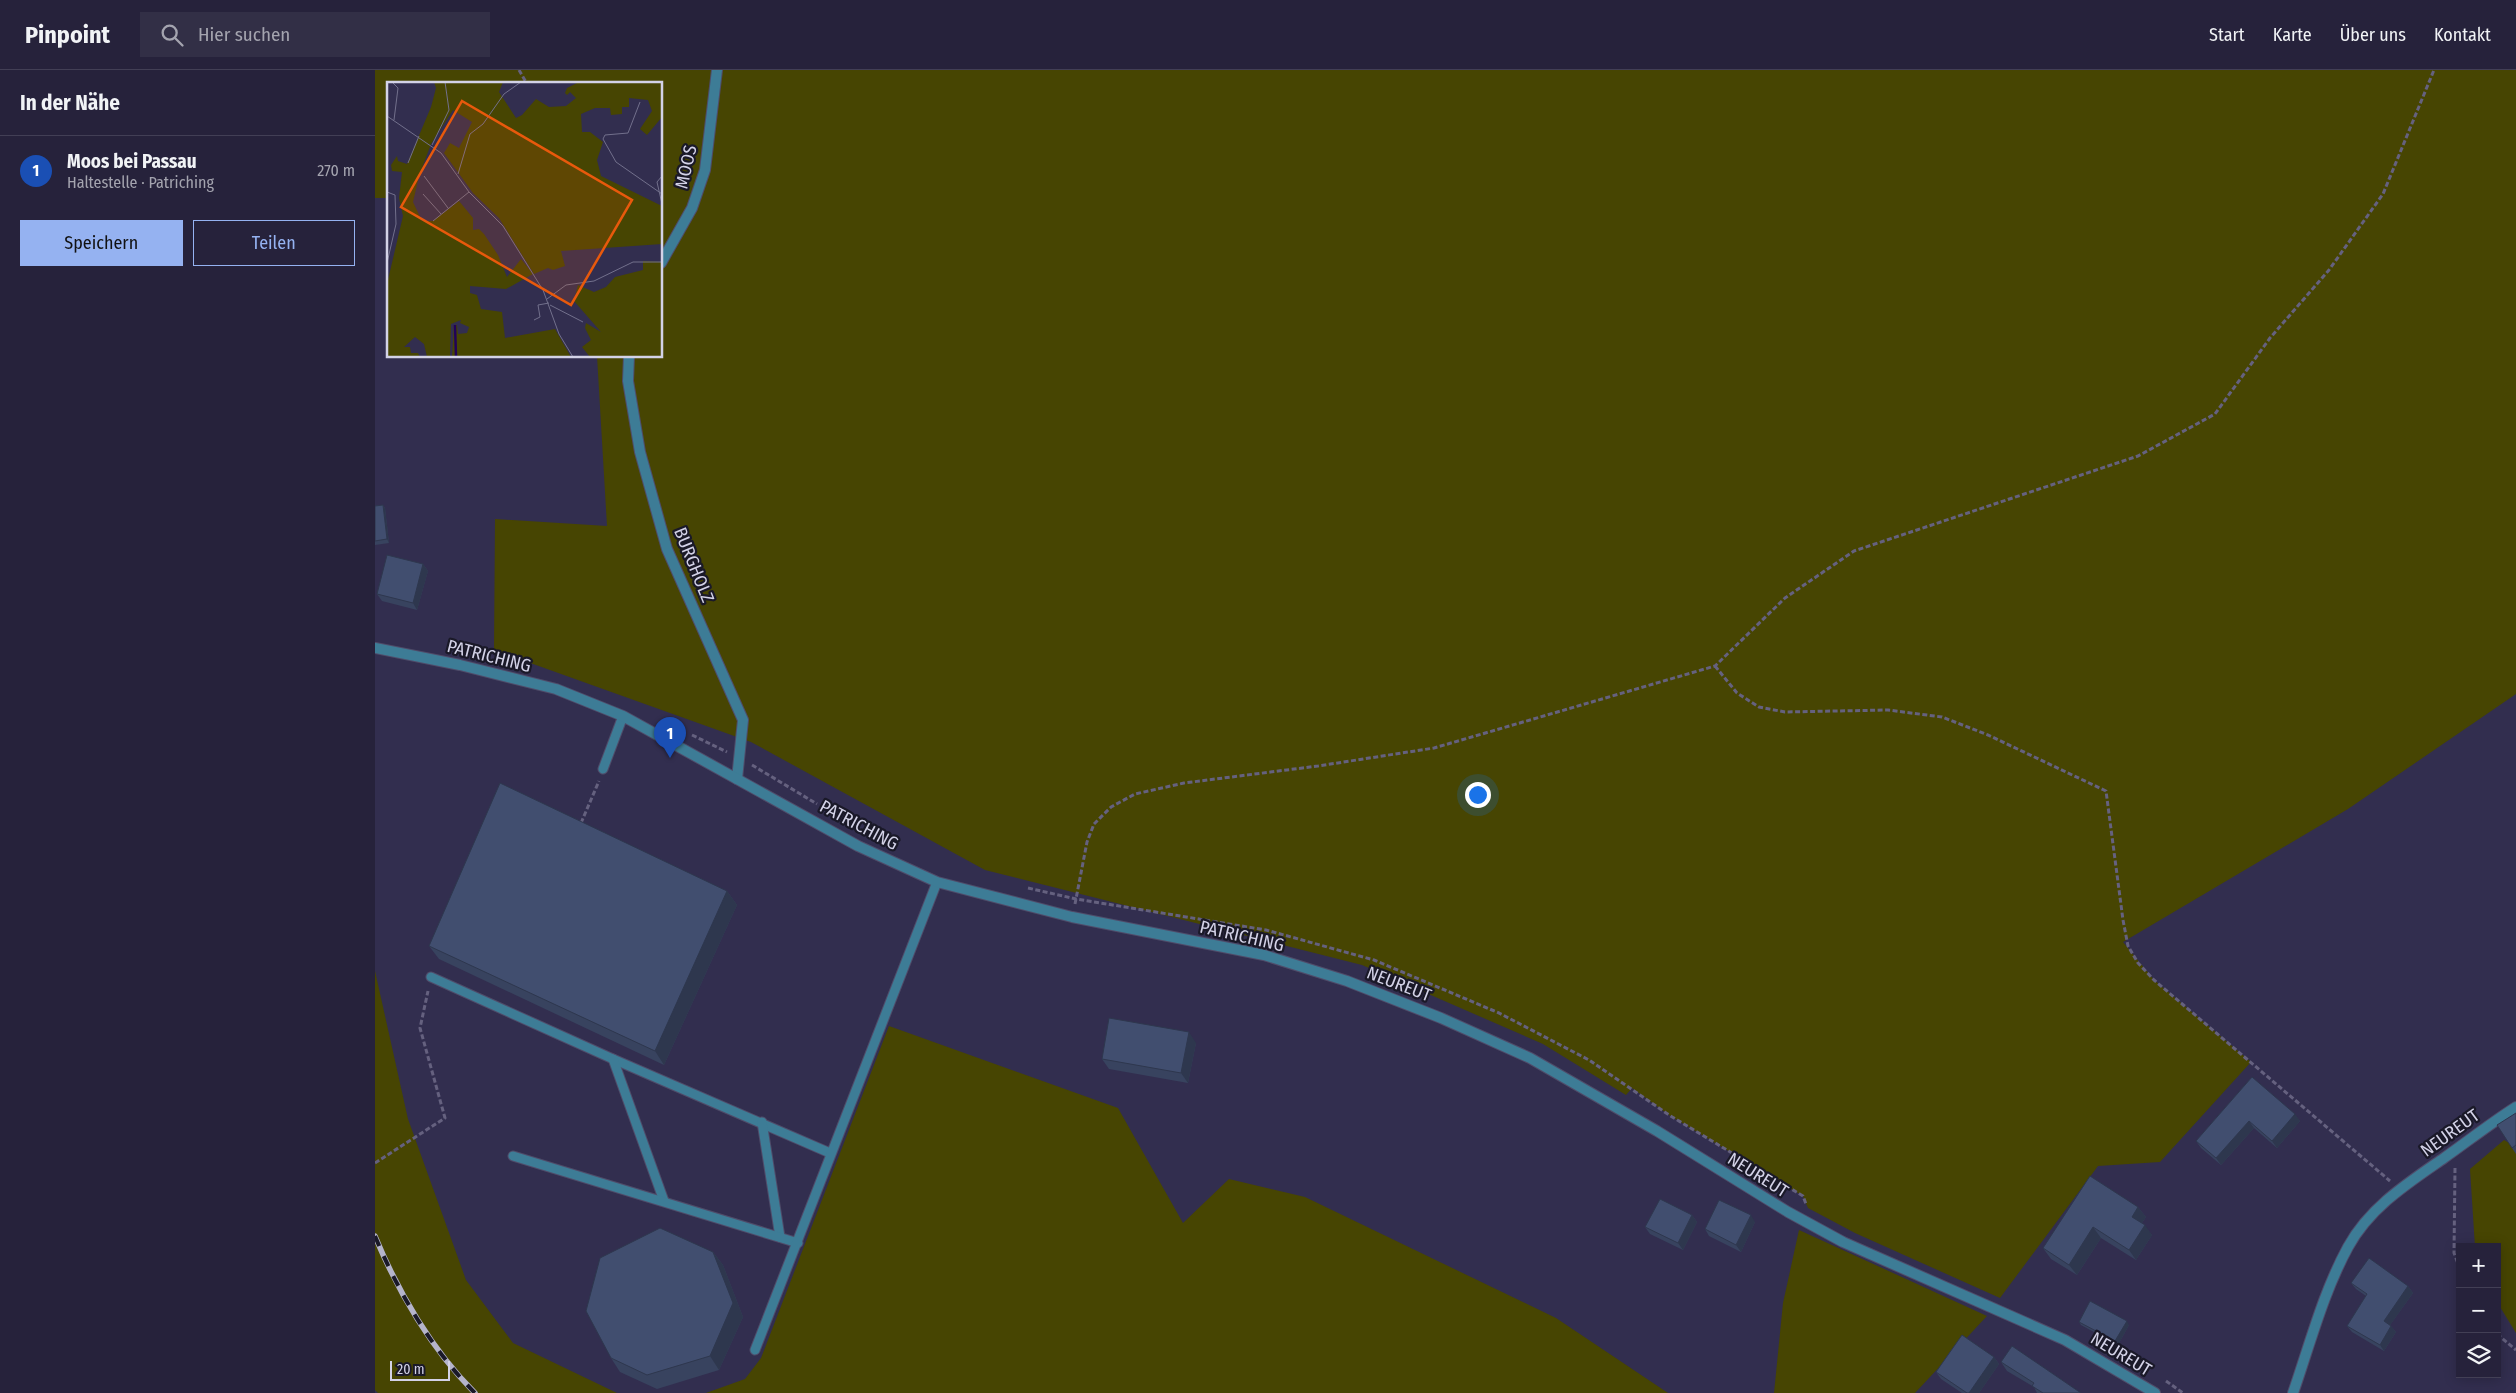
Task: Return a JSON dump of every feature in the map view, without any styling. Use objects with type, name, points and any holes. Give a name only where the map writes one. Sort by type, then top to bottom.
[{"type":"street","name":"MOOS","points":[[663,259],[692,208],[705,170],[717,70]]},
{"type":"street","name":"BURGHOLZ","points":[[629,358],[628,381],[640,452],[667,549],[743,720],[737,779]]},
{"type":"street","name":"PATRICHING","points":[[375,648],[460,665],[557,689],[623,716],[858,846],[937,882],[1072,917],[1264,955],[1347,981]]},
{"type":"street","name":"NEUREUT","points":[[1347,981],[1441,1018],[1530,1058],[1657,1131],[1788,1212],[1843,1242],[2065,1340],[2155,1393]]},
{"type":"street","name":"NEUREUT","points":[[2293,1393],[2317,1319],[2348,1246],[2379,1206],[2516,1107]]},
{"type":"lane","points":[[603,769],[623,716]]},
{"type":"lane","points":[[755,1350],[798,1243],[830,1153],[937,882]]},
{"type":"lane","points":[[431,977],[613,1059],[830,1153]]},
{"type":"lane","points":[[613,1059],[664,1201]]},
{"type":"lane","points":[[762,1122],[779,1237]]},
{"type":"lane","points":[[513,1156],[798,1243]]},
{"type":"path","points":[[519,70],[526,82]]},
{"type":"path","points":[[1072,917],[1087,842],[1094,824],[1111,807],[1135,794],[1184,783],[1318,766],[1434,748],[1715,666],[1785,598],[1855,551],[2138,456],[2215,414],[2270,338],[2329,270],[2383,194],[2434,70]]},
{"type":"path","points":[[1715,666],[1737,693],[1759,707],[1785,712],[1888,710],[1942,717],[1988,736],[2106,791],[2123,920],[2128,946],[2138,963],[2154,980],[2399,1190]]},
{"type":"path","points":[[688,733],[739,758],[819,805]]},
{"type":"path","points":[[581,822],[603,769]]},
{"type":"path","points":[[1021,886],[1076,899],[1266,930],[1374,960],[1499,1013],[1589,1060],[1669,1115],[1803,1196],[1808,1208]]},
{"type":"path","points":[[375,1164],[445,1118],[420,1028],[431,977]]},
{"type":"path","points":[[2455,1150],[2454,1253],[2456,1258]]},
{"type":"path","points":[[2501,1337],[2516,1350]]},
{"type":"shaded area","points":[[375,70],[2516,70],[2516,694],[2348,809],[2123,942],[2154,980],[2251,1062],[2160,1162],[2098,1166],[2000,1298],[1855,1233],[1808,1208],[1803,1196],[1669,1115],[1632,1088],[1626,1095],[1543,1044],[1362,965],[985,870],[751,742],[494,650],[495,519],[607,526],[597,358],[663,358],[663,82],[387,82],[387,198],[375,198]]},
{"type":"shaded area","points":[[375,971],[408,1119],[466,1280],[513,1343],[617,1393],[378,1393],[375,1390]]},
{"type":"shaded area","points":[[889,1026],[1118,1108],[1183,1223],[1229,1179],[1305,1197],[1556,1318],[1668,1393],[706,1393],[745,1379],[761,1358]]},
{"type":"shaded area","points":[[2504,1140],[2516,1147],[2516,1333],[2501,1309],[2501,1243],[2475,1243],[2470,1169]]},
{"type":"shaded area","points":[[1799,1230],[1987,1316],[1915,1393],[1774,1393],[1783,1303]]},
{"type":"building","points":[[383,505],[387,539],[375,541],[375,506]]},
{"type":"building","points":[[387,555],[423,564],[413,603],[377,594]]},
{"type":"building","points":[[500,783],[727,891],[655,1051],[429,946]]},
{"type":"building","points":[[1109,1018],[1189,1032],[1181,1073],[1102,1059]]},
{"type":"building","points":[[2252,1077],[2295,1114],[2272,1141],[2249,1121],[2216,1158],[2196,1141]]},
{"type":"building","points":[[2516,1113],[2516,1145],[2512,1148],[2497,1125]]},
{"type":"building","points":[[2090,1176],[2138,1207],[2132,1217],[2145,1225],[2129,1250],[2093,1227],[2069,1265],[2043,1248]]},
{"type":"building","points":[[1660,1199],[1692,1215],[1678,1243],[1645,1227]]},
{"type":"building","points":[[1719,1200],[1751,1215],[1736,1245],[1705,1229]]},
{"type":"building","points":[[660,1228],[713,1252],[733,1303],[710,1356],[647,1375],[611,1358],[586,1311],[600,1258]]},
{"type":"building","points":[[2369,1258],[2408,1286],[2384,1321],[2391,1326],[2380,1345],[2347,1326],[2367,1294],[2351,1283]]},
{"type":"building","points":[[2090,1301],[2127,1321],[2115,1341],[2079,1322]]},
{"type":"building","points":[[1962,1335],[1994,1357],[1969,1393],[1936,1372]]},
{"type":"building","points":[[2012,1346],[2081,1393],[2043,1393],[2032,1386],[2034,1383],[2001,1362]]},
{"type":"railway","points":[[375,1236],[394,1278],[417,1319],[444,1358],[475,1393]]},
{"type":"place","name":"Moos bei Passau","points":[[670,758]]}]
